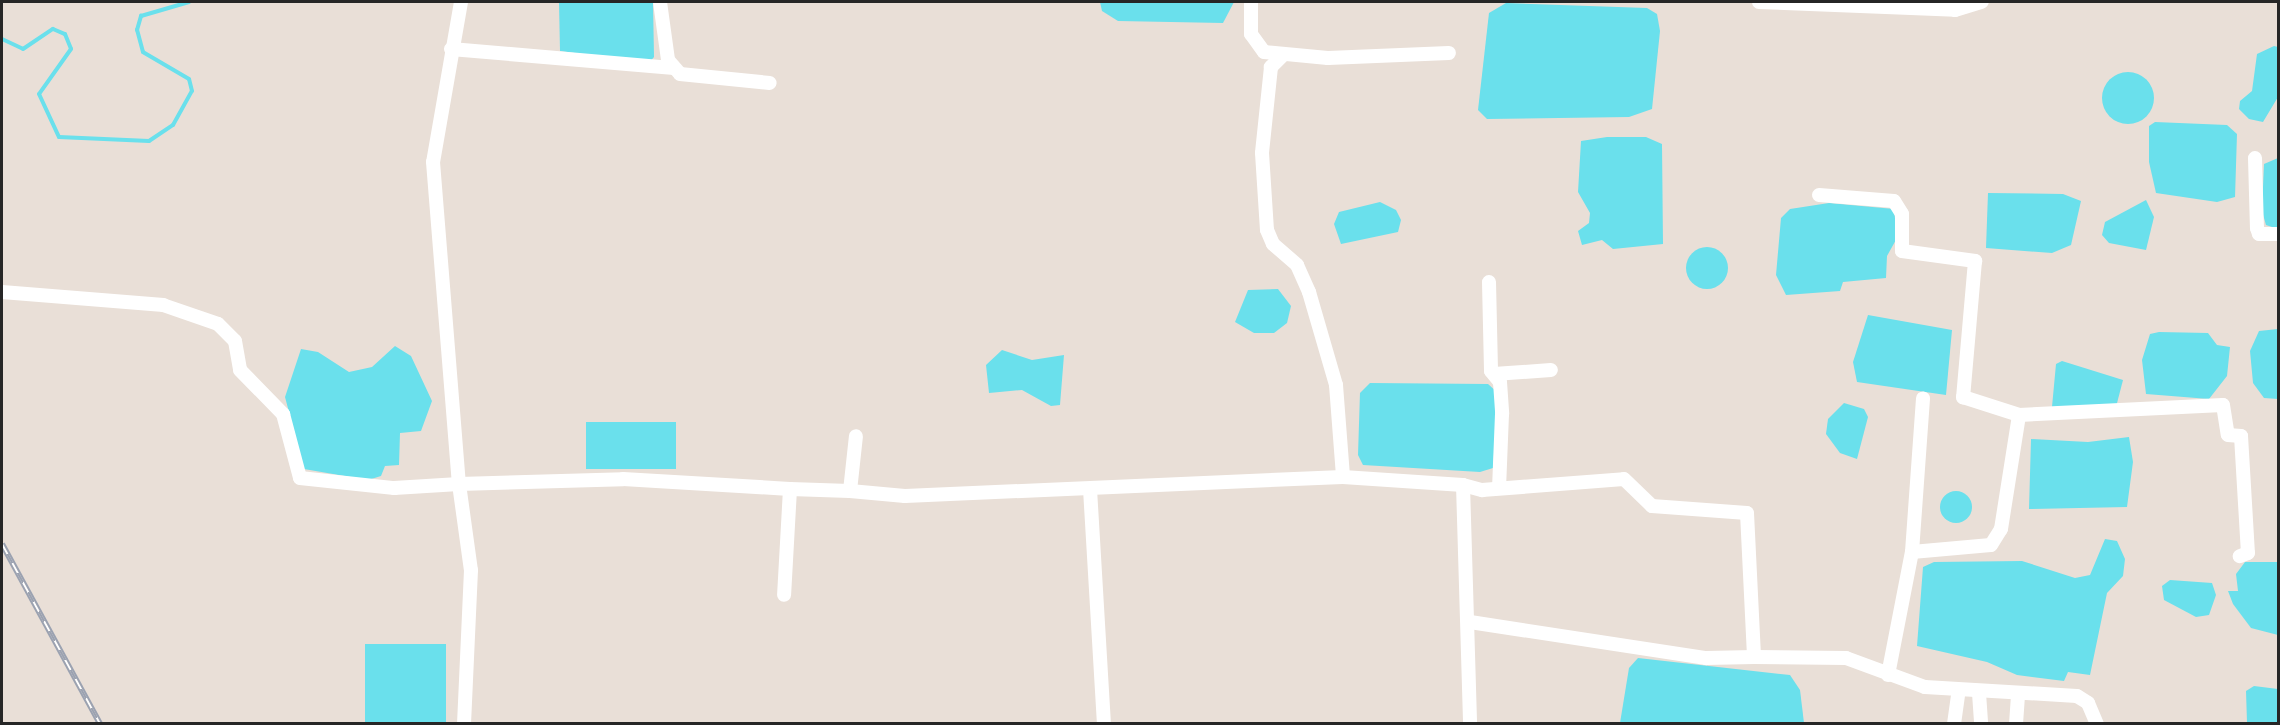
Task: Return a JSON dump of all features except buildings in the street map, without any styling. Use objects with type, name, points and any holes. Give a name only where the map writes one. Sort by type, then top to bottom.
[{"type":"street","points":[[461,2],[433,162],[459,484],[471,570],[464,723]]},
{"type":"street","points":[[660,2],[668,60],[680,74],[770,83]]},
{"type":"street","points":[[1251,2],[1256,44],[1282,56],[1449,53]]},
{"type":"street","points":[[1760,2],[1955,10],[1982,2]]},
{"type":"street","points":[[451,49],[537,52],[589,63],[674,68]]},
{"type":"street","points":[[1282,56],[1271,67],[1262,153],[1267,230],[1273,244],[1297,265],[1309,292],[1336,385],[1343,477]]},
{"type":"street","points":[[2255,158],[2257,228],[2259,234],[2278,234]]},
{"type":"street","points":[[1819,195],[1894,201],[1902,214],[1902,251],[1975,261],[1963,397],[2019,415],[2223,405],[2228,435],[2241,436],[2248,553],[2240,556]]},
{"type":"street","points":[[1490,282],[1494,374],[1500,382],[1502,414],[1499,488]]},
{"type":"street","points":[[2,292],[163,305],[218,324],[234,341],[240,370],[283,414],[300,478],[393,488],[623,479],[905,495],[1343,477],[1499,488],[1624,479],[1652,506],[1747,513],[1754,657]]},
{"type":"street","points":[[1494,374],[1551,370]]},
{"type":"street","points":[[1888,675],[1912,552],[1923,398]]},
{"type":"street","points":[[1912,552],[1991,545],[2001,529],[2019,415]]},
{"type":"street","points":[[850,491],[856,436]]},
{"type":"street","points":[[1463,485],[1470,622],[1470,723]]},
{"type":"street","points":[[784,595],[790,489]]},
{"type":"street","points":[[1090,489],[1104,723]]},
{"type":"street","points":[[1470,622],[1706,658],[1846,658],[1888,675],[1959,690],[2018,696],[2077,696],[2088,703],[2097,723]]},
{"type":"street","points":[[1954,723],[1959,690]]},
{"type":"street","points":[[1979,693],[1981,723]]},
{"type":"street","points":[[2016,723],[2018,696]]},
{"type":"water","points":[[559,2],[653,2],[654,57],[649,63],[560,51]]},
{"type":"water","points":[[1100,2],[1234,2],[1223,23],[1118,21],[1102,11]]},
{"type":"water","points":[[1506,3],[1647,8],[1657,14],[1660,31],[1652,109],[1629,117],[1487,119],[1478,110],[1489,13]]},
{"type":"water","points":[[2274,46],[2278,47],[2278,97],[2263,122],[2249,119],[2239,109],[2240,101],[2252,91],[2257,54]]},
{"type":"water","points":[[2128,72],[2138,74],[2146,80],[2152,88],[2154,98],[2152,108],[2146,116],[2138,122],[2128,124],[2118,122],[2110,116],[2104,108],[2102,98],[2104,88],[2110,80],[2118,74]]},
{"type":"water","points":[[2155,122],[2227,125],[2237,134],[2235,197],[2217,202],[2156,193],[2149,162],[2149,126]]},
{"type":"water","points":[[1607,137],[1646,137],[1662,144],[1663,244],[1613,249],[1602,240],[1582,245],[1578,231],[1589,223],[1590,213],[1578,192],[1581,141]]},
{"type":"water","points":[[2278,158],[2278,229],[2266,225],[2262,211],[2264,164]]},
{"type":"water","points":[[1988,193],[2063,194],[2081,201],[2071,245],[2052,253],[1986,248]]},
{"type":"water","points":[[2146,200],[2154,217],[2146,250],[2109,243],[2102,235],[2105,222]]},
{"type":"water","points":[[1380,202],[1396,210],[1401,220],[1398,232],[1341,244],[1334,224],[1339,212]]},
{"type":"water","points":[[1829,203],[1894,209],[1897,238],[1887,256],[1886,278],[1843,282],[1840,291],[1786,295],[1776,275],[1781,218],[1790,209]]},
{"type":"water","points":[[1707,247],[1722,253],[1728,268],[1722,283],[1707,289],[1692,283],[1686,268],[1692,253]]},
{"type":"water","points":[[1278,289],[1291,306],[1287,323],[1274,333],[1254,333],[1235,322],[1248,290]]},
{"type":"water","points":[[1868,315],[1952,330],[1946,395],[1857,382],[1853,362]]},
{"type":"water","points":[[2278,329],[2278,399],[2264,398],[2253,383],[2250,351],[2259,331]]},
{"type":"water","points":[[2159,332],[2208,333],[2217,345],[2230,347],[2227,376],[2209,399],[2146,394],[2142,360],[2150,334]]},
{"type":"water","points":[[395,346],[411,356],[432,401],[421,431],[400,433],[399,465],[385,466],[381,476],[368,480],[304,469],[285,397],[301,349],[318,352],[349,372],[372,367]]},
{"type":"water","points":[[1002,350],[1032,360],[1064,355],[1060,405],[1051,406],[1022,390],[989,393],[986,365]]},
{"type":"water","points":[[2062,361],[2123,380],[2116,407],[2052,407],[2056,364]]},
{"type":"water","points":[[1370,383],[1488,384],[1498,393],[1493,468],[1480,472],[1363,465],[1358,455],[1360,393]]},
{"type":"water","points":[[1844,403],[1864,409],[1868,417],[1857,459],[1840,453],[1826,434],[1828,419]]},
{"type":"water","points":[[586,422],[676,422],[676,469],[586,469]]},
{"type":"water","points":[[2129,437],[2133,462],[2127,507],[2029,509],[2031,439],[2088,442]]},
{"type":"water","points":[[1956,491],[1967,496],[1972,507],[1967,518],[1956,523],[1945,518],[1940,507],[1945,496]]},
{"type":"water","points":[[2105,539],[2117,541],[2125,559],[2123,576],[2107,593],[2090,675],[2068,672],[2064,681],[2017,675],[1987,662],[1917,646],[1923,567],[1934,562],[2022,561],[2075,578],[2090,575]]},
{"type":"water","points":[[2245,562],[2278,562],[2278,635],[2251,628],[2233,604],[2228,591],[2238,591],[2236,574]]},
{"type":"water","points":[[2170,580],[2212,583],[2216,595],[2209,615],[2196,617],[2164,600],[2162,586]]},
{"type":"water","points":[[365,644],[446,644],[446,723],[365,723]]},
{"type":"water","points":[[1638,658],[1790,675],[1800,690],[1804,723],[1620,723],[1629,668]]},
{"type":"water","points":[[2254,686],[2278,689],[2278,723],[2247,723],[2246,691]]},
{"type":"waterway","points":[[2,39],[23,49],[53,29],[65,34],[71,49],[39,94],[59,137],[149,141],[173,125],[192,91],[189,79],[143,52],[137,30],[141,16],[189,2]]},
{"type":"railway","points":[[2,544],[100,724]]}]
